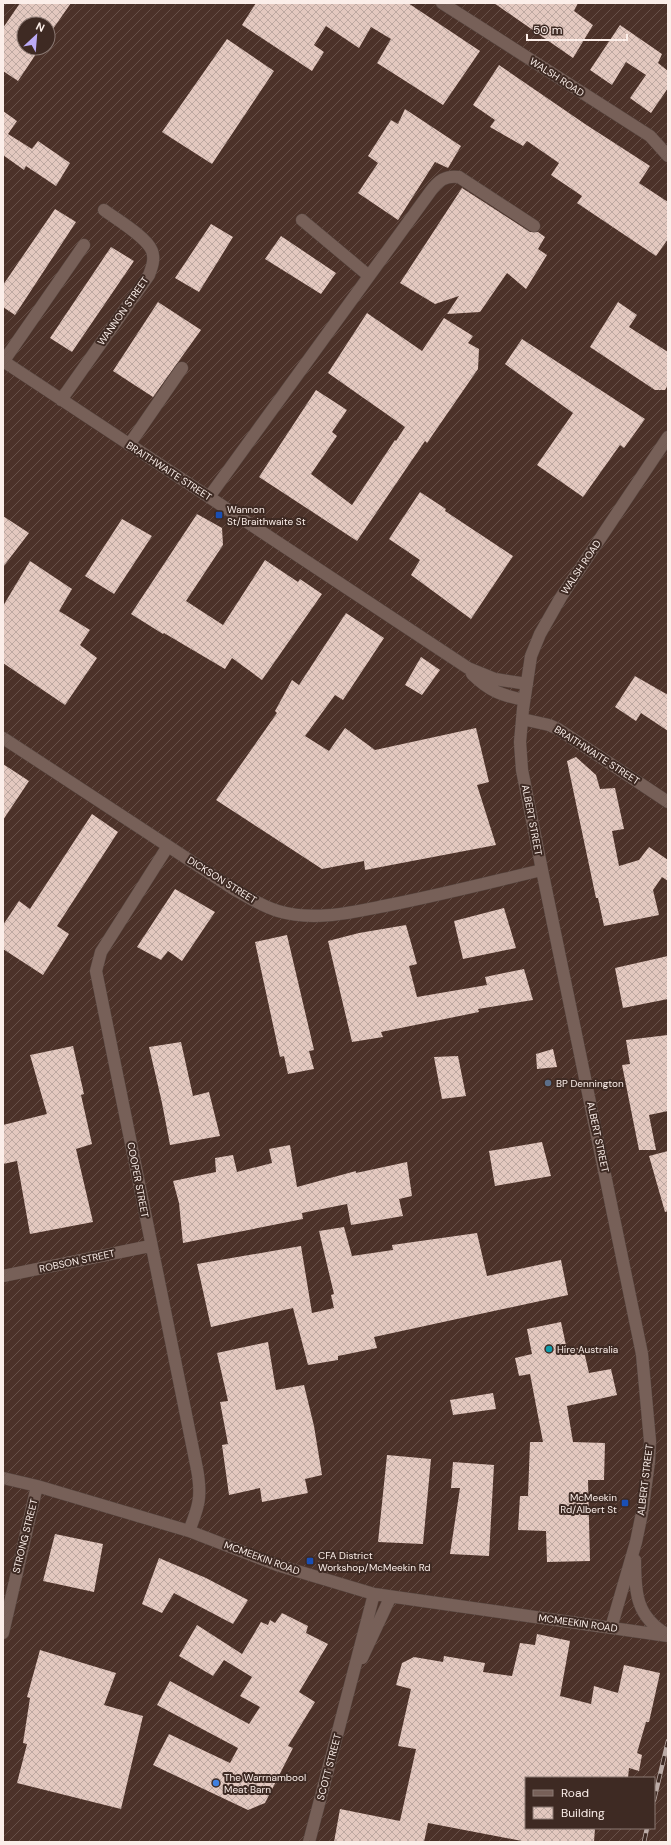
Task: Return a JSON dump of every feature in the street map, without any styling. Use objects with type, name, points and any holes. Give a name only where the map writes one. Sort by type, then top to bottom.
[{"type":"street","name":"WALSH ROAD","points":[[442,3],[650,136],[668,156]]},
{"type":"street","points":[[209,497],[430,192],[444,178],[452,176],[459,177],[534,226]]},
{"type":"street","name":"WANNON STREET","points":[[61,400],[149,275],[152,266],[152,249],[146,242],[104,210]]},
{"type":"street","points":[[302,220],[369,276]]},
{"type":"street","points":[[3,362],[84,245]]},
{"type":"street","name":"BRAITHWAITE STREET","points":[[3,362],[456,660],[478,673],[495,679],[527,684]]},
{"type":"street","points":[[129,445],[182,368]]},
{"type":"street","name":"WALSH ROAD","points":[[523,710],[531,656],[540,634],[561,597],[668,437]]},
{"type":"street","name":"BRAITHWAITE STREET","points":[[456,660],[492,691],[506,696],[523,710],[558,729],[668,802]]},
{"type":"street","name":"ALBERT STREET","points":[[523,710],[520,742],[522,770],[642,1354],[650,1441],[646,1485],[636,1542],[611,1628]]},
{"type":"street","name":"DICKSON STREET","points":[[3,738],[232,888],[278,911],[301,915],[337,915],[411,901],[542,870]]},
{"type":"street","name":"COOPER STREET","points":[[168,846],[101,952],[96,971],[150,1246],[201,1490],[197,1511],[189,1531]]},
{"type":"street","name":"ROBSON STREET","points":[[3,1276],[150,1246]]},
{"type":"street","name":"MCMEEKIN ROAD","points":[[3,1478],[37,1486],[189,1531],[277,1565],[390,1598],[668,1636]]},
{"type":"street","name":"STRONG STREET","points":[[3,1633],[37,1486]]},
{"type":"street","name":"ALBERT STREET","points":[[636,1542],[636,1588],[638,1603],[650,1621],[668,1636]]},
{"type":"street","name":"SCOTT STREET","points":[[309,1842],[374,1594]]},
{"type":"street","name":"SCOTT STREET","points":[[348,1692],[390,1598]]},
{"type":"shaded area","points":[[3,3],[668,3],[668,1842],[3,1842]]},
{"type":"building","points":[[20,3],[71,3],[56,25],[56,16],[16,16],[16,56],[35,56],[18,81],[3,71],[3,28]]},
{"type":"building","points":[[256,3],[408,3],[480,51],[443,105],[377,63],[391,39],[371,27],[359,48],[326,26],[314,45],[324,52],[312,71],[242,25]]},
{"type":"building","points":[[494,3],[578,3],[574,11],[593,25],[573,58]]},
{"type":"building","points":[[620,25],[662,54],[658,63],[668,71],[668,88],[651,113],[630,98],[646,75],[626,62],[612,85],[590,70]]},
{"type":"building","points":[[227,39],[274,71],[212,164],[162,132]]},
{"type":"building","points":[[499,65],[585,124],[650,166],[639,183],[668,202],[668,239],[656,256],[577,203],[582,196],[551,175],[559,163],[527,141],[523,146],[490,127],[495,120],[473,105]]},
{"type":"building","points":[[405,109],[461,146],[448,168],[435,162],[398,220],[358,193],[378,163],[368,156],[391,120],[398,124]]},
{"type":"building","points":[[3,111],[17,121],[8,134],[32,149],[38,141],[70,163],[56,186],[26,166],[24,170],[3,155]]},
{"type":"building","points":[[462,188],[530,232],[538,232],[545,237],[538,249],[547,255],[526,289],[507,273],[480,312],[447,314],[459,296],[435,304],[400,283]]},
{"type":"building","points":[[55,209],[76,222],[15,315],[3,307],[3,285]]},
{"type":"building","points":[[211,224],[233,237],[199,292],[175,278]]},
{"type":"building","points":[[281,236],[336,273],[321,294],[265,259]]},
{"type":"building","points":[[111,247],[134,261],[72,352],[50,338]]},
{"type":"building","points":[[158,302],[201,330],[153,397],[113,371]]},
{"type":"building","points":[[618,302],[637,315],[629,327],[668,352],[668,385],[665,390],[655,390],[590,347]]},
{"type":"building","points":[[367,313],[422,351],[444,318],[473,336],[468,343],[479,349],[478,369],[427,443],[425,441],[357,541],[259,477],[316,390],[347,410],[332,432],[337,436],[311,474],[352,505],[395,440],[396,441],[405,427],[328,373]]},
{"type":"building","points":[[522,339],[645,419],[624,448],[620,445],[583,497],[537,465],[573,413],[505,364]]},
{"type":"building","points":[[420,492],[446,509],[445,511],[513,556],[471,619],[411,575],[420,560],[389,539]]},
{"type":"building","points":[[197,514],[222,528],[223,545],[186,601],[223,625],[265,560],[298,582],[300,579],[322,594],[262,680],[232,658],[225,669],[131,614]]},
{"type":"building","points":[[3,516],[29,533],[3,567]]},
{"type":"building","points":[[122,519],[152,536],[114,594],[85,576]]},
{"type":"building","points":[[30,561],[72,589],[59,611],[90,630],[80,645],[97,658],[65,705],[3,663],[3,606]]},
{"type":"building","points":[[346,613],[384,638],[343,700],[335,695],[305,736],[329,751],[345,728],[375,750],[476,728],[489,782],[477,785],[496,845],[365,870],[364,861],[322,869],[216,800],[277,713],[275,711],[292,680],[299,685]]},
{"type":"building","points":[[421,657],[440,670],[422,695],[405,685]]},
{"type":"building","points":[[635,676],[668,695],[668,731],[641,713],[636,721],[615,707]]},
{"type":"building","points":[[576,757],[596,775],[600,789],[615,788],[624,829],[612,831],[619,866],[639,860],[649,847],[668,860],[668,881],[662,877],[653,890],[659,915],[604,926],[598,898],[596,898],[567,761]]},
{"type":"building","points":[[3,764],[29,781],[3,820]]},
{"type":"building","points":[[92,814],[118,832],[57,926],[69,934],[43,975],[3,949],[3,925],[19,901],[30,909]]},
{"type":"building","points":[[175,889],[215,912],[182,961],[168,951],[161,960],[137,947]]},
{"type":"building","points":[[504,908],[516,948],[463,959],[454,921]]},
{"type":"building","points":[[406,925],[417,964],[409,966],[417,997],[487,985],[485,977],[524,969],[533,1000],[478,1009],[479,1012],[381,1032],[383,1037],[352,1042],[328,941],[359,933]]},
{"type":"building","points":[[287,935],[314,1050],[309,1051],[314,1069],[288,1074],[284,1056],[280,1057],[255,942]]},
{"type":"building","points":[[668,956],[668,999],[623,1008],[615,968]]},
{"type":"building","points":[[668,1035],[668,1111],[649,1115],[656,1150],[639,1150],[622,1065],[630,1064],[626,1040]]},
{"type":"building","points":[[181,1042],[193,1096],[209,1092],[220,1136],[170,1145],[149,1047]]},
{"type":"building","points":[[73,1046],[84,1094],[81,1095],[92,1144],[76,1149],[93,1222],[30,1234],[17,1161],[3,1164],[3,1125],[47,1114],[30,1055]]},
{"type":"building","points":[[553,1049],[557,1067],[537,1069],[536,1054]]},
{"type":"building","points":[[458,1056],[466,1096],[442,1099],[434,1057]]},
{"type":"building","points":[[542,1142],[551,1176],[495,1186],[489,1151]]},
{"type":"building","points":[[290,1145],[297,1187],[356,1171],[356,1173],[407,1162],[412,1196],[399,1199],[403,1216],[351,1225],[347,1204],[302,1213],[303,1219],[183,1243],[179,1203],[173,1181],[216,1172],[215,1158],[233,1155],[237,1172],[272,1163],[269,1149]]},
{"type":"building","points":[[668,1151],[668,1211],[665,1212],[649,1156]]},
{"type":"building","points":[[344,1227],[352,1256],[393,1250],[392,1245],[477,1233],[487,1276],[561,1260],[568,1295],[374,1337],[377,1348],[338,1356],[338,1360],[308,1365],[293,1308],[211,1327],[197,1264],[301,1246],[312,1313],[334,1308],[331,1295],[334,1294],[319,1231]]},
{"type":"building","points":[[561,1322],[567,1350],[583,1347],[589,1373],[611,1369],[617,1395],[567,1406],[573,1442],[605,1443],[604,1480],[588,1480],[590,1561],[547,1562],[546,1531],[518,1530],[520,1496],[528,1496],[530,1442],[543,1442],[530,1374],[519,1376],[515,1358],[532,1354],[527,1329]]},
{"type":"building","points":[[268,1342],[276,1390],[304,1385],[314,1426],[322,1475],[305,1479],[308,1493],[262,1502],[260,1488],[229,1495],[222,1445],[228,1444],[220,1402],[228,1401],[217,1353]]},
{"type":"building","points":[[493,1393],[496,1409],[453,1415],[450,1400]]},
{"type":"building","points":[[387,1455],[431,1459],[423,1544],[378,1542]]},
{"type":"building","points":[[453,1462],[494,1465],[489,1556],[450,1554],[460,1488],[451,1488]]},
{"type":"building","points":[[55,1534],[103,1544],[94,1592],[43,1581]]},
{"type":"building","points":[[159,1558],[206,1578],[248,1600],[233,1624],[174,1593],[162,1613],[142,1604]]},
{"type":"building","points":[[282,1613],[308,1626],[306,1633],[328,1644],[299,1692],[315,1702],[288,1746],[293,1748],[265,1803],[248,1810],[153,1765],[169,1734],[230,1763],[238,1748],[157,1705],[170,1681],[249,1724],[260,1707],[240,1696],[252,1677],[224,1660],[213,1676],[179,1656],[197,1625],[242,1654],[261,1622],[268,1625],[270,1620],[275,1623]]},
{"type":"building","points":[[537,1634],[570,1641],[560,1696],[591,1704],[594,1686],[618,1693],[624,1665],[660,1673],[649,1722],[646,1722],[637,1753],[642,1755],[639,1771],[629,1768],[628,1777],[525,1777],[525,1829],[595,1829],[594,1842],[527,1842],[428,1823],[424,1842],[334,1842],[340,1809],[400,1821],[416,1749],[398,1746],[411,1689],[396,1685],[402,1663],[414,1657],[443,1662],[444,1656],[485,1663],[483,1672],[512,1676],[520,1643],[535,1645]]},
{"type":"building","points":[[40,1650],[116,1673],[104,1705],[143,1716],[121,1809],[17,1783],[27,1744],[23,1743],[30,1698],[27,1697]]},
{"type":"railway","points":[[655,1796],[668,1741]]},
{"type":"railway","points":[[644,1842],[647,1829]]},
{"type":"place","name":"Wannon St/Braithwaite St","points":[[219,515]]},
{"type":"place","name":"BP Dennington","points":[[548,1083]]},
{"type":"place","name":"Hire Australia","points":[[549,1349]]},
{"type":"place","name":"McMeekin Rd/Albert St","points":[[625,1503]]},
{"type":"place","name":"CFA District Workshop/McMeekin Rd","points":[[310,1561]]},
{"type":"place","name":"The Warrnambool Meat Barn","points":[[216,1783]]}]
